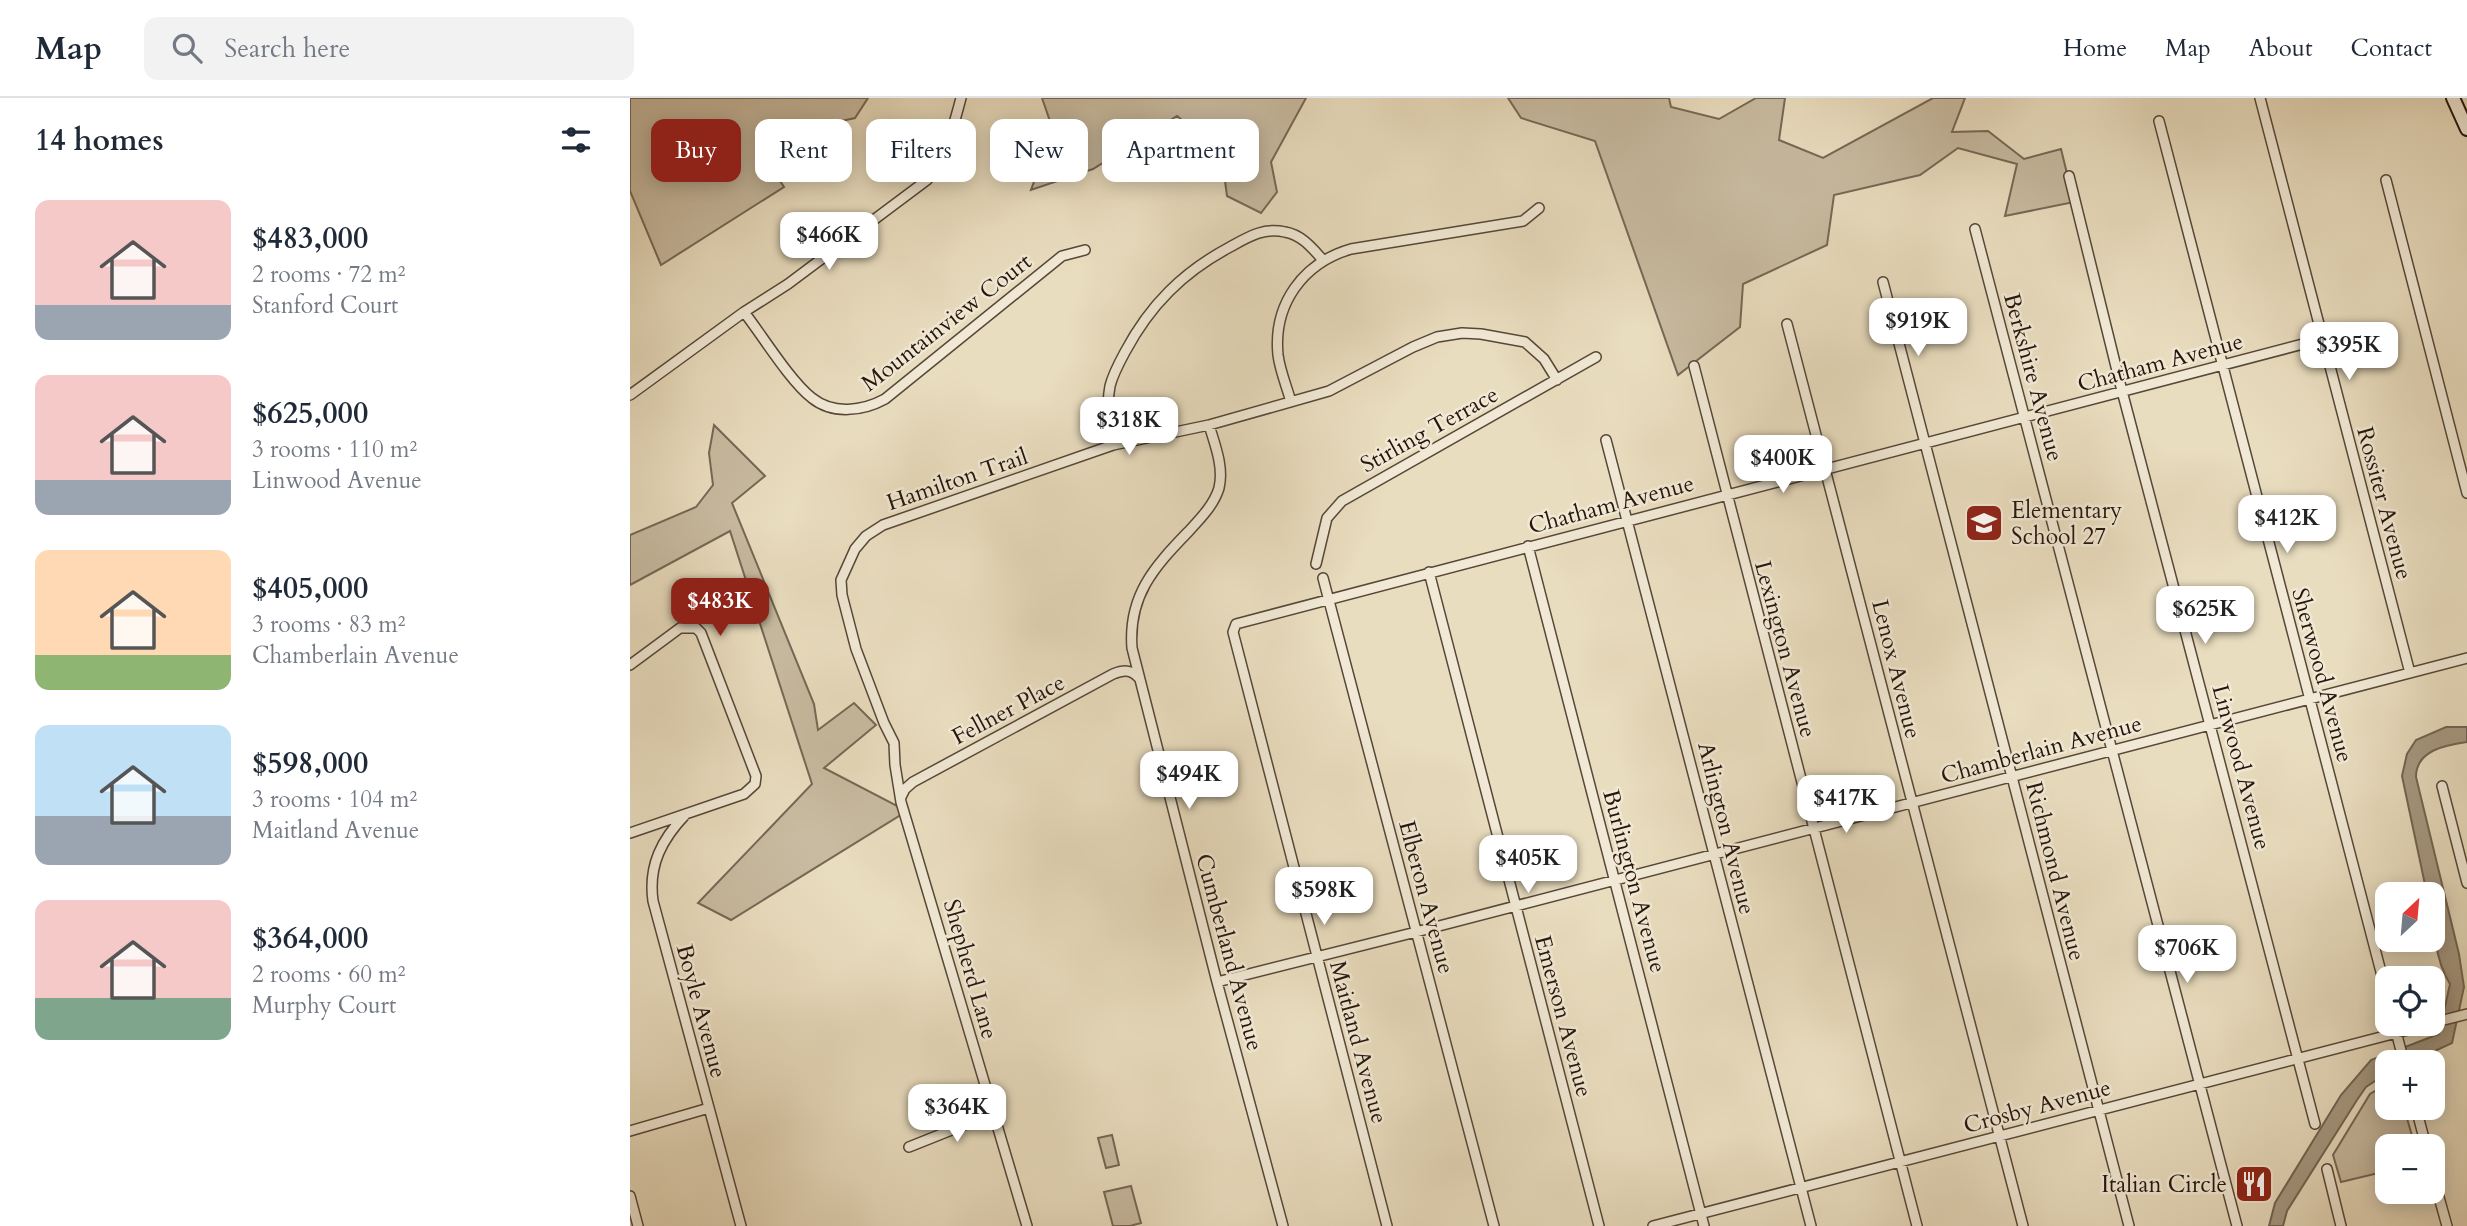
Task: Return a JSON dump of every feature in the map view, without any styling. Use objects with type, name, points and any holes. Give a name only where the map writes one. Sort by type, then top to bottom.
[{"type":"main road","points":[[2452,98],[2467,130]]},
{"type":"street","points":[[630,394],[744,312],[788,284],[927,180],[947,147],[961,98]]},
{"type":"street","name":"Rossiter Avenue","points":[[2260,98],[2410,673]]},
{"type":"street","name":"Sherwood Avenue","points":[[2159,121],[2379,966]]},
{"type":"street","name":"Linwood Avenue","points":[[2069,176],[2122,391],[2315,1124]]},
{"type":"street","points":[[2386,180],[2467,493]]},
{"type":"street","points":[[1292,402],[1278,358],[1280,319],[1299,280],[1323,260],[1351,249],[1523,221],[1539,208]]},
{"type":"street","name":"Berkshire Avenue","points":[[1975,229],[2237,1226]]},
{"type":"street","points":[[1113,445],[1108,406],[1113,376],[1145,317],[1174,284],[1198,265],[1263,231],[1295,235],[1311,246],[1323,260]]},
{"type":"street","name":"Mountainview Court","points":[[744,312],[801,388],[814,400],[856,410],[871,407],[884,399],[1062,256],[1085,250]]},
{"type":"street","name":"Richmond Avenue","points":[[1883,282],[2129,1226]]},
{"type":"street","name":"Lenox Avenue","points":[[1787,324],[2023,1226]]},
{"type":"street","name":"Hamilton Trail","points":[[884,723],[856,649],[842,595],[841,580],[855,549],[866,536],[883,525],[1113,445],[1209,425],[1342,386],[1426,341],[1462,333],[1525,342],[1544,359],[1557,380]]},
{"type":"street","name":"Chatham Avenue","points":[[1236,624],[2322,340]]},
{"type":"street","name":"Stirling Terrace","points":[[1316,564],[1324,526],[1342,501],[1595,357]]},
{"type":"street","name":"Lexington Avenue","points":[[1694,366],[1917,1226]]},
{"type":"street","name":"Cumberland Avenue","points":[[1209,425],[1220,462],[1219,488],[1199,520],[1149,576],[1133,613],[1131,635],[1139,678],[1217,982],[1283,1226]]},
{"type":"street","name":"Arlington Avenue","points":[[1606,440],[1811,1226]]},
{"type":"street","name":"Burlington Avenue","points":[[1528,546],[1704,1226]]},
{"type":"street","name":"Emerson Avenue","points":[[1429,572],[1599,1226]]},
{"type":"street","name":"Elberon Avenue","points":[[1323,578],[1494,1226]]},
{"type":"street","name":"Maitland Avenue","points":[[1236,624],[1233,632],[1387,1226]]},
{"type":"street","points":[[630,665],[680,628],[696,628],[707,644],[756,776],[751,790],[630,833]]},
{"type":"street","name":"Chamberlain Avenue","points":[[1217,982],[2467,657]]},
{"type":"street","name":"Fellner Place","points":[[901,797],[913,782],[1112,674],[1132,671],[1139,678]]},
{"type":"street","name":"Shepherd Lane","points":[[884,723],[894,743],[901,797],[1027,1226]]},
{"type":"street","points":[[2442,786],[2467,883]]},
{"type":"street","name":"Boyle Avenue","points":[[686,814],[659,849],[652,868],[651,888],[741,1226]]},
{"type":"street","name":"Crosby Avenue","points":[[2445,1020],[2465,1015]]},
{"type":"street","name":"Crosby Avenue","points":[[1653,1226],[2297,1058],[2375,1034]]},
{"type":"street","points":[[630,1131],[709,1108]]},
{"type":"street","points":[[909,1147],[994,1113]]},
{"type":"street","points":[[2327,1169],[2342,1226]]},
{"type":"street","points":[[630,1196],[638,1226]]},
{"type":"street","points":[[2441,1204],[2447,1226]]},
{"type":"shaded area","points":[[630,98],[868,98],[855,118],[850,119],[755,119],[755,182],[781,182],[784,187],[661,265],[630,191]]},
{"type":"shaded area","points":[[1042,98],[1306,98],[1271,162],[1277,192],[1261,213],[1227,196],[1225,182],[1259,182],[1259,119],[1181,119],[1177,116],[1172,119],[1102,119],[1102,163],[1088,171],[1088,119],[1049,119]]},
{"type":"shaded area","points":[[1508,98],[1669,98],[1671,107],[1719,119],[1756,98],[1785,98],[1779,140],[1823,158],[1933,98],[1965,98],[1952,132],[1988,131],[2024,159],[2061,149],[2074,202],[2005,216],[2017,164],[1958,148],[1920,175],[1834,195],[1827,245],[1743,284],[1740,327],[1678,375],[1595,141],[1521,118]]},
{"type":"shaded area","points":[[1034,182],[1055,182],[1031,190]]},
{"type":"shaded area","points":[[714,425],[765,476],[732,503],[814,704],[818,730],[854,703],[876,725],[824,768],[907,811],[731,920],[698,903],[812,784],[730,531],[630,585],[630,535],[696,507],[713,485],[709,453]]},
{"type":"shaded area","points":[[2446,727],[2467,727],[2467,742],[2434,750],[2417,768],[2416,777],[2442,882],[2424,882],[2402,776],[2407,754],[2416,740]]},
{"type":"shaded area","points":[[2445,896],[2464,987],[2452,1043],[2437,1050],[2397,1050],[2434,1036],[2445,1036],[2445,1007],[2450,984],[2445,974],[2445,966],[2441,963],[2438,952],[2445,952]]},
{"type":"shaded area","points":[[2375,1058],[2375,1081],[2366,1087],[2357,1100],[2287,1211],[2283,1226],[2269,1226],[2275,1203],[2341,1095]]},
{"type":"shaded area","points":[[2375,1091],[2375,1120],[2407,1120],[2412,1134],[2375,1134],[2375,1174],[2341,1182],[2333,1155],[2370,1094]]},
{"type":"shaded area","points":[[1112,1135],[1119,1165],[1106,1168],[1098,1138]]},
{"type":"shaded area","points":[[1131,1186],[1141,1223],[1113,1226],[1104,1192]]},
{"type":"place","name":"Elementary School 27","points":[[1984,523]]},
{"type":"place","name":"Italian Circle","points":[[2254,1184]]}]
